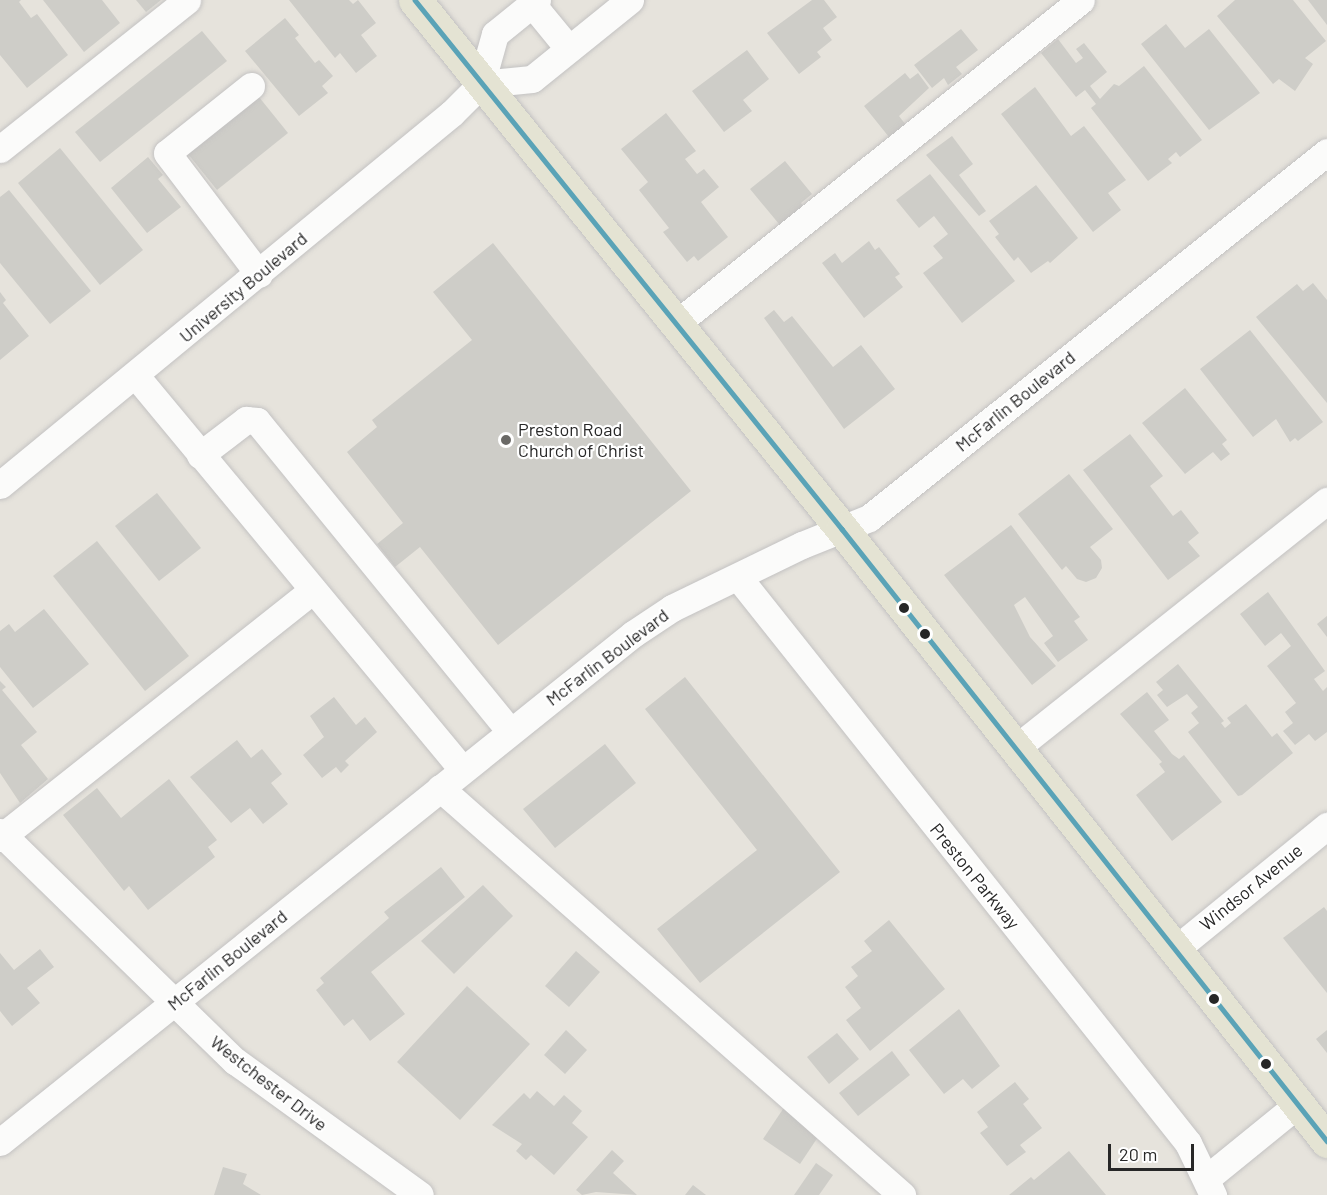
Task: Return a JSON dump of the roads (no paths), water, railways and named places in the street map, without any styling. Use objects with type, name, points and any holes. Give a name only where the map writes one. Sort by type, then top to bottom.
[{"type":"main road","points":[[415,0],[842,529],[1327,1141]]},
{"type":"street","points":[[0,149],[188,0]]},
{"type":"street","points":[[481,84],[532,79],[630,0]]},
{"type":"street","points":[[677,323],[1081,0]]},
{"type":"street","points":[[534,2],[569,49]]},
{"type":"street","name":"University Boulevard","points":[[0,485],[136,376],[452,113],[481,84],[495,34],[534,2]]},
{"type":"street","points":[[251,86],[167,153],[259,274]]},
{"type":"street","name":"McFarlin Boulevard","points":[[0,1142],[462,769],[662,614],[802,545],[869,518],[1327,152]]},
{"type":"street","points":[[136,376],[462,769]]},
{"type":"street","points":[[200,455],[246,420],[256,421],[510,731]]},
{"type":"street","points":[[1016,748],[1327,501]]},
{"type":"street","name":"Preston Parkway","points":[[738,577],[1188,1143],[1210,1187],[1298,1104]]},
{"type":"street","points":[[1,835],[313,590]]},
{"type":"street","points":[[440,788],[902,1195]]},
{"type":"street","name":"Windsor Avenue","points":[[1176,949],[1327,826]]},
{"type":"street","name":"Westchester Drive","points":[[1,835],[173,1004],[235,1061],[420,1195]]},
{"type":"place","name":"Preston Road Church of Christ","points":[[506,440]]}]
